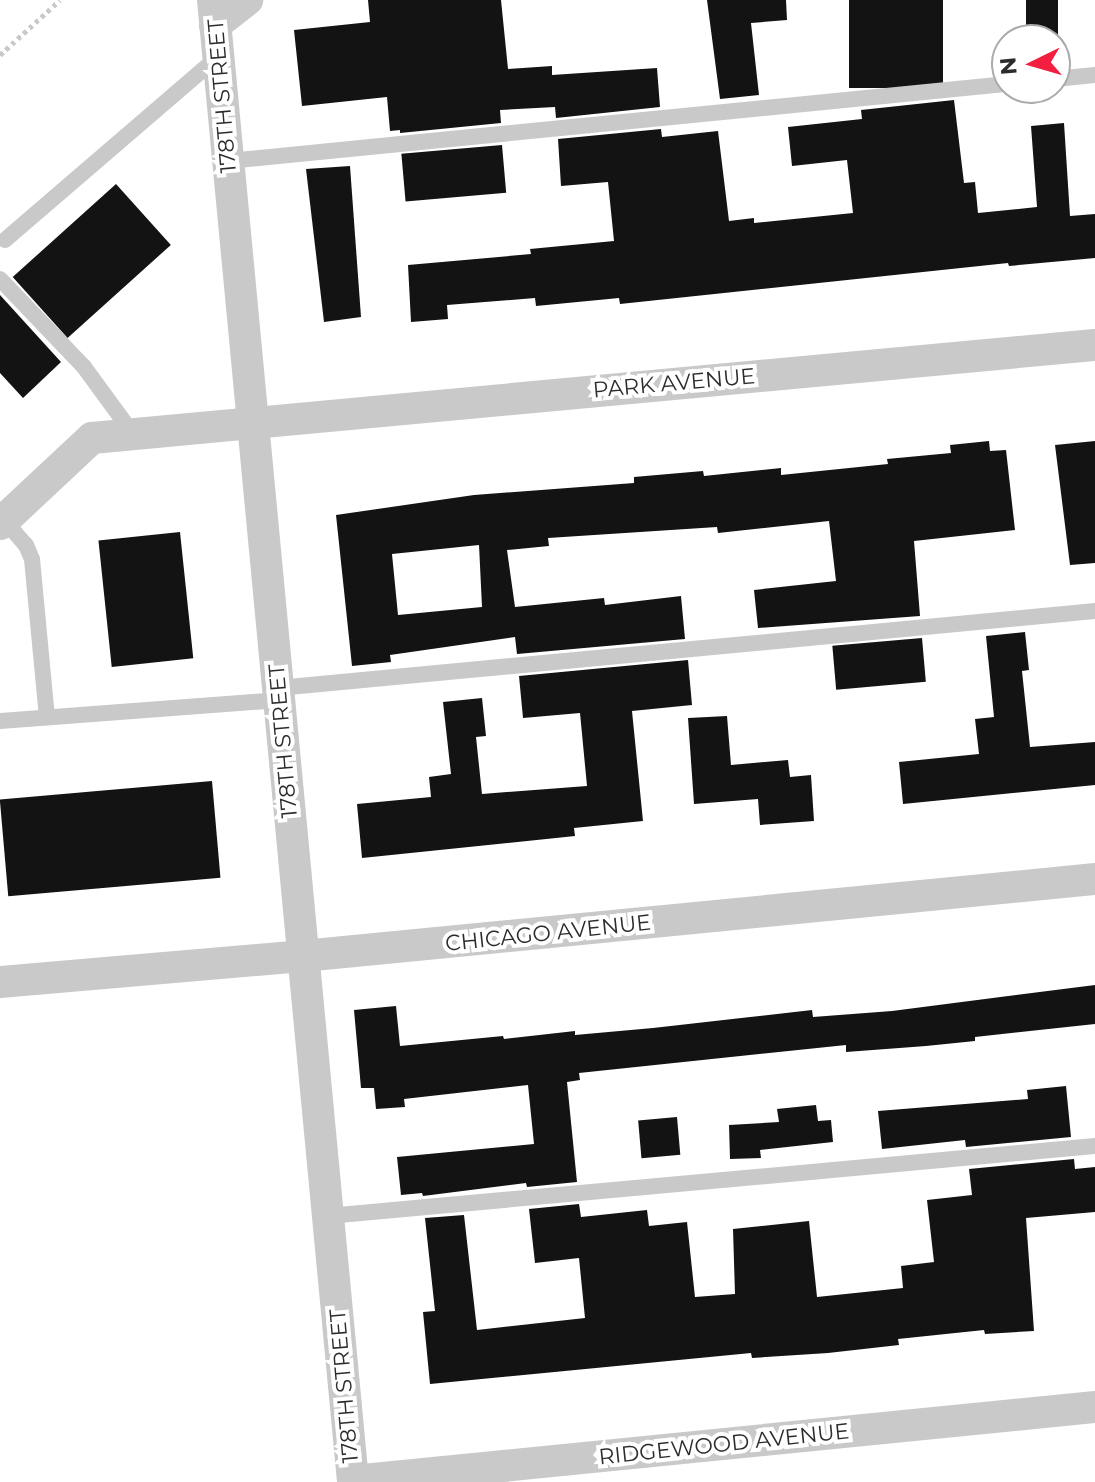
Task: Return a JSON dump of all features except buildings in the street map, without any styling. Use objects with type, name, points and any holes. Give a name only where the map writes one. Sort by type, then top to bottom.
[{"type":"street","points":[[214,13],[247,0]]},
{"type":"street","name":"178TH STREET","points":[[214,13],[353,1481]]},
{"type":"street","name":"PARK AVENUE","points":[[2,522],[92,438],[1095,345]]},
{"type":"street","name":"CHICAGO AVENUE","points":[[0,982],[303,956],[1095,879]]},
{"type":"street","name":"RIDGEWOOD AVENUE","points":[[353,1481],[1095,1407]]},
{"type":"lane","points":[[5,240],[218,57]]},
{"type":"lane","points":[[1071,77],[1095,75]]},
{"type":"lane","points":[[228,161],[991,86]]},
{"type":"lane","points":[[0,279],[84,367],[133,434]]},
{"type":"lane","points":[[2,522],[26,545],[35,572],[47,717]]},
{"type":"lane","points":[[0,721],[1095,611]]},
{"type":"lane","points":[[328,1216],[1095,1146]]},
{"type":"path","points":[[0,55],[60,0]]}]
